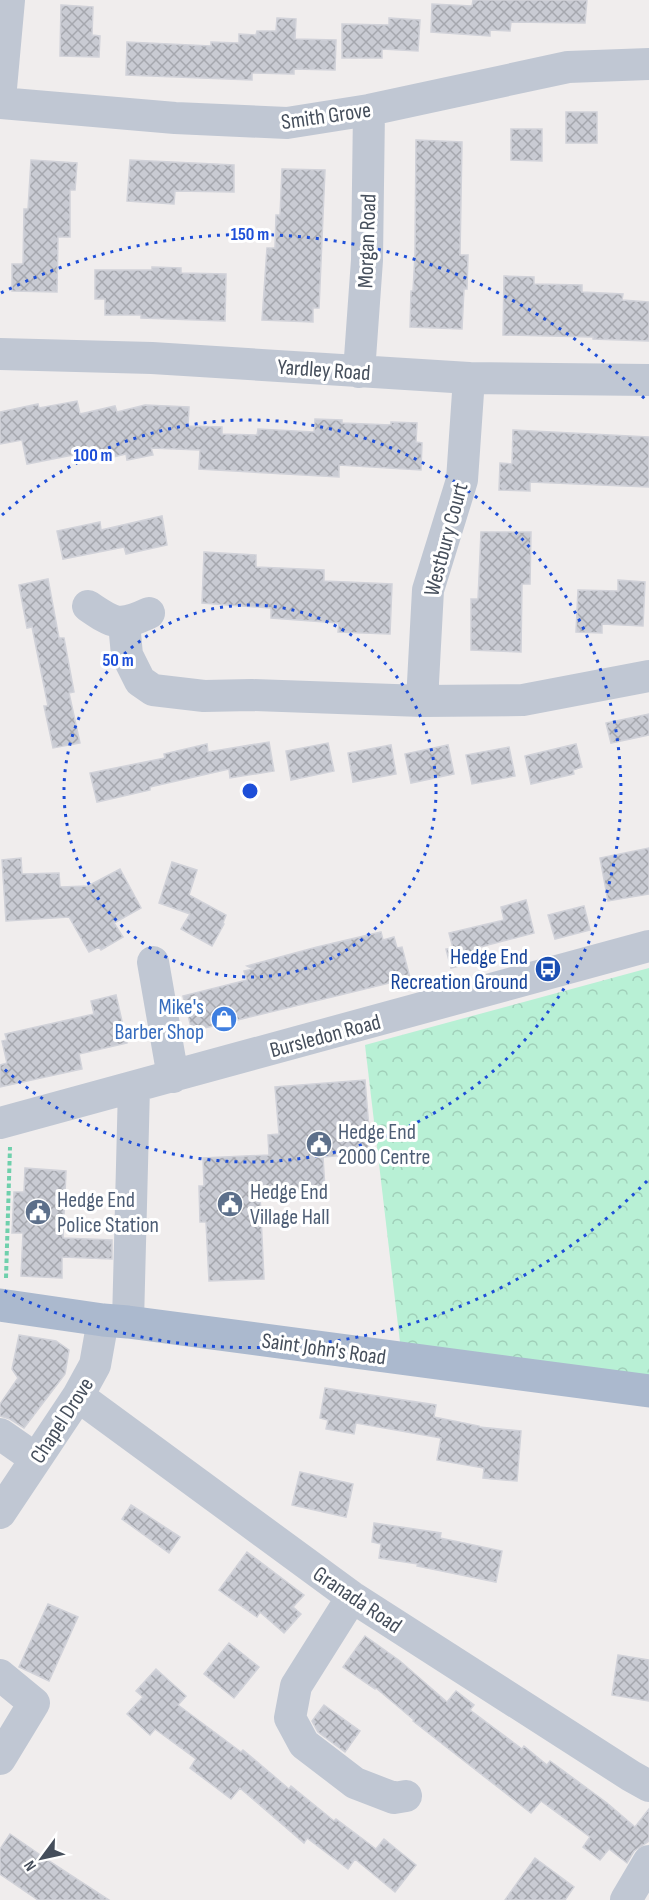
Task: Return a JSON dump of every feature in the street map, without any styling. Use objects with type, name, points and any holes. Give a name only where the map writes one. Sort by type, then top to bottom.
[{"type":"main road","name":"Saint John's Road","points":[[3,1305],[649,1391]]},
{"type":"street","points":[[0,101],[9,0]]},
{"type":"street","name":"Smith Grove","points":[[0,101],[175,118],[287,123],[369,110],[568,67],[649,64]]},
{"type":"street","name":"Morgan Road","points":[[358,372],[367,260],[369,110]]},
{"type":"street","name":"Yardley Road","points":[[0,354],[152,358],[469,378],[649,380]]},
{"type":"street","name":"Westbury Court","points":[[422,701],[428,590],[462,480],[469,378]]},
{"type":"street","points":[[88,606],[108,620],[136,618],[127,655],[133,689],[204,696],[253,691],[422,701],[522,700],[649,676]]},
{"type":"street","name":"Bursledon Road","points":[[6,1121],[649,946]]},
{"type":"street","points":[[153,962],[173,1077]]},
{"type":"street","name":"Chapel Drove","points":[[0,1513],[78,1396],[96,1365],[115,1321],[134,1087]]},
{"type":"street","name":"Granada Road","points":[[78,1396],[352,1597],[649,1786]]},
{"type":"street","points":[[0,1434],[36,1459]]},
{"type":"street","points":[[352,1597],[296,1686],[290,1718],[304,1744],[355,1783],[399,1801]]},
{"type":"street","points":[[0,1675],[34,1703],[0,1759]]},
{"type":"street","points":[[626,1900],[649,1860]]},
{"type":"path","points":[[3,1305],[6,1121]]},
{"type":"green space","points":[[649,968],[649,1378],[400,1342],[365,1045]]},
{"type":"building","points":[[473,0],[587,0],[585,23],[511,22],[510,31],[490,30],[490,36],[431,32],[432,4],[472,6]]},
{"type":"building","points":[[61,5],[93,7],[92,35],[100,36],[99,57],[60,56]]},
{"type":"building","points":[[277,18],[296,19],[295,39],[336,40],[335,70],[294,69],[294,74],[252,73],[252,80],[126,75],[127,42],[211,46],[211,42],[239,43],[239,34],[256,35],[257,31],[276,31]]},
{"type":"building","points":[[389,18],[420,20],[418,51],[382,49],[382,58],[342,58],[342,24],[389,25]]},
{"type":"building","points":[[566,112],[597,112],[597,143],[566,143]]},
{"type":"building","points":[[511,129],[542,129],[542,161],[511,160]]},
{"type":"building","points":[[416,140],[462,142],[460,255],[468,255],[462,329],[410,327],[415,254]]},
{"type":"building","points":[[31,160],[77,163],[75,190],[70,190],[70,237],[58,237],[57,292],[12,291],[12,264],[23,264],[24,209],[28,209]]},
{"type":"building","points":[[130,160],[234,165],[234,192],[175,191],[174,204],[127,201]]},
{"type":"building","points":[[282,169],[325,170],[319,308],[313,308],[313,322],[262,320],[267,248],[275,248],[276,215],[280,215]]},
{"type":"building","points":[[152,267],[181,268],[181,273],[226,274],[225,321],[105,315],[105,299],[95,299],[95,270],[152,270]]},
{"type":"building","points":[[504,276],[534,277],[534,284],[582,285],[582,292],[623,294],[622,300],[649,302],[649,341],[503,335]]},
{"type":"building","points":[[77,401],[80,414],[115,406],[117,412],[145,405],[189,407],[188,426],[222,427],[222,434],[257,435],[258,429],[314,432],[315,419],[342,420],[342,423],[391,425],[391,422],[417,423],[416,442],[422,443],[421,470],[339,465],[339,477],[199,469],[200,450],[151,448],[153,455],[127,460],[126,454],[100,460],[98,450],[27,464],[22,440],[0,444],[0,412],[38,404],[39,408]]},
{"type":"building","points":[[513,430],[649,437],[649,487],[530,482],[530,491],[499,490],[500,463],[512,464]]},
{"type":"building","points":[[162,516],[167,545],[126,554],[124,547],[63,559],[57,531],[100,522],[101,530]]},
{"type":"building","points":[[481,532],[531,532],[530,584],[522,584],[521,652],[471,650],[471,599],[478,599]]},
{"type":"building","points":[[204,552],[256,555],[256,567],[324,570],[324,581],[392,584],[390,634],[338,632],[339,623],[271,618],[271,608],[202,603]]},
{"type":"building","points":[[48,579],[59,638],[64,638],[74,692],[69,693],[80,743],[53,748],[44,706],[48,706],[32,627],[27,628],[19,585]]},
{"type":"building","points":[[618,580],[645,582],[643,626],[602,624],[602,633],[576,632],[578,590],[618,591]]},
{"type":"building","points":[[649,714],[649,735],[611,743],[606,723]]},
{"type":"building","points":[[269,742],[274,771],[230,778],[229,769],[97,802],[90,773],[165,758],[164,754],[207,744],[208,752]]},
{"type":"building","points":[[328,743],[334,771],[291,780],[286,751]]},
{"type":"building","points":[[576,744],[582,767],[573,770],[574,774],[531,784],[525,756]]},
{"type":"building","points":[[391,745],[396,774],[353,782],[348,753]]},
{"type":"building","points":[[448,745],[454,774],[411,783],[405,754]]},
{"type":"building","points":[[509,747],[515,776],[472,784],[466,755]]},
{"type":"building","points":[[649,848],[649,894],[608,901],[600,858]]},
{"type":"building","points":[[21,858],[22,874],[59,873],[60,887],[88,886],[120,869],[141,908],[114,923],[123,937],[101,950],[99,947],[89,952],[69,917],[6,921],[2,860]]},
{"type":"building","points":[[172,862],[197,870],[189,895],[226,915],[224,924],[212,946],[181,929],[190,914],[159,903]]},
{"type":"building","points":[[526,900],[534,933],[480,947],[483,960],[451,968],[446,949],[453,948],[449,933],[504,920],[501,907]]},
{"type":"building","points":[[584,906],[590,930],[555,939],[548,915]]},
{"type":"building","points":[[381,932],[383,940],[394,937],[397,948],[402,947],[410,978],[192,1031],[183,996],[247,980],[244,971],[253,969],[247,966]]},
{"type":"building","points":[[116,995],[127,1043],[79,1054],[82,1069],[0,1087],[0,1065],[7,1063],[2,1041],[7,1040],[5,1034],[94,1014],[91,1001]]},
{"type":"building","points":[[365,1080],[371,1153],[323,1157],[325,1189],[260,1195],[264,1279],[209,1281],[206,1222],[200,1222],[199,1186],[204,1186],[203,1158],[269,1155],[268,1135],[279,1134],[275,1087]]},
{"type":"building","name":"Hedge End Police Station","points":[[25,1168],[66,1171],[63,1238],[112,1240],[112,1259],[62,1257],[62,1278],[21,1276],[23,1233],[12,1233],[14,1192],[24,1192]]},
{"type":"building","points":[[19,1335],[56,1341],[69,1350],[65,1374],[24,1428],[0,1416],[0,1404],[18,1378],[12,1369]]},
{"type":"building","points":[[325,1388],[436,1405],[434,1417],[479,1427],[521,1431],[517,1481],[483,1478],[484,1468],[437,1460],[441,1438],[356,1423],[354,1434],[326,1429],[328,1420],[320,1418]]},
{"type":"building","points":[[300,1472],[353,1484],[346,1517],[292,1505]]},
{"type":"building","points":[[131,1505],[180,1537],[169,1553],[122,1519]]},
{"type":"building","points":[[374,1523],[441,1533],[440,1538],[502,1551],[496,1582],[417,1566],[418,1564],[379,1558],[381,1544],[372,1542]]},
{"type":"building","points":[[247,1552],[304,1595],[293,1607],[301,1614],[284,1633],[260,1612],[257,1617],[219,1590]]},
{"type":"building","points":[[48,1604],[78,1617],[49,1681],[19,1667]]},
{"type":"building","points":[[365,1636],[400,1661],[447,1702],[456,1691],[474,1705],[470,1710],[522,1749],[524,1746],[547,1765],[550,1761],[635,1827],[649,1809],[649,1841],[634,1851],[627,1863],[609,1849],[600,1860],[583,1847],[590,1837],[541,1801],[531,1813],[413,1721],[376,1688],[343,1667]]},
{"type":"building","points":[[229,1643],[259,1667],[234,1698],[204,1674]]},
{"type":"building","points":[[618,1655],[649,1660],[649,1701],[612,1695]]},
{"type":"building","points":[[156,1669],[186,1696],[178,1705],[241,1752],[243,1750],[289,1789],[291,1786],[334,1821],[336,1819],[376,1849],[384,1839],[416,1865],[395,1892],[355,1859],[348,1869],[307,1838],[304,1843],[240,1788],[231,1799],[190,1768],[196,1759],[155,1729],[150,1735],[127,1714],[143,1697],[136,1691]]},
{"type":"building","points":[[324,1705],[360,1731],[345,1752],[318,1732],[312,1721]]},
{"type":"building","points":[[10,1834],[109,1900],[38,1900],[0,1874],[0,1849]]},
{"type":"building","points":[[535,1858],[574,1887],[565,1900],[505,1900]]},
{"type":"place","name":"Hedge End Recreation Ground","points":[[548,969]]},
{"type":"place","name":"Mike's Barber Shop","points":[[224,1019]]},
{"type":"place","name":"Hedge End 2000 Centre","points":[[319,1144]]},
{"type":"place","name":"Hedge End Village Hall","points":[[230,1204]]},
{"type":"place","name":"Hedge End Police Station","points":[[38,1212]]}]
